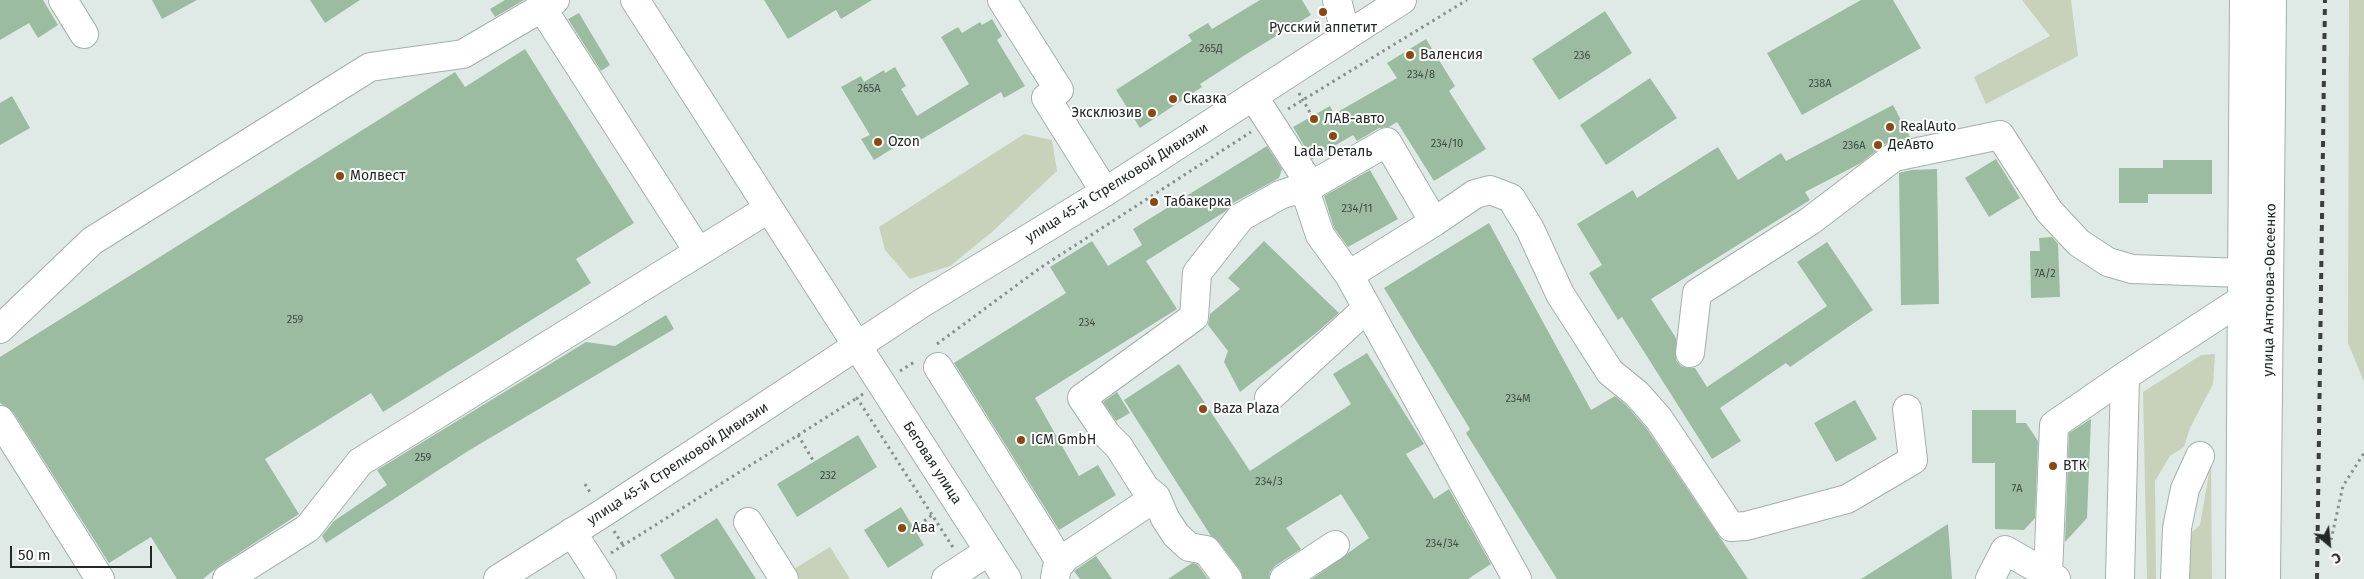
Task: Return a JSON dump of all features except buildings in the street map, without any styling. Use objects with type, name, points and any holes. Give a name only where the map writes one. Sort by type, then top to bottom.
[{"type":"main road","points":[[63,0],[84,34]]},
{"type":"main road","points":[[635,0],[857,347]]},
{"type":"main road","points":[[1002,0],[1059,90],[1046,98],[1105,192]]},
{"type":"main road","points":[[1337,0],[1346,36]]},
{"type":"main road","name":"улица 45-й Стрелковой Дивизии","points":[[498,579],[922,303],[1105,192],[1402,0]]},
{"type":"main road","name":"улица Антонова-Овсеенко","points":[[2240,579],[2244,0]]},
{"type":"main road","name":"улица Антонова-Овсеенко","points":[[2266,579],[2272,0]]},
{"type":"main road","points":[[0,329],[92,241],[370,67],[463,54],[549,4],[698,251]]},
{"type":"main road","points":[[1253,96],[1306,178],[1307,192],[1320,235],[1349,275],[1510,576]]},
{"type":"main road","points":[[1690,353],[1697,293],[1810,221],[1894,157],[2000,135],[2050,211],[2079,243],[2108,262],[2132,269],[2243,286]]},
{"type":"main road","points":[[1228,579],[1206,550],[1189,546],[1176,535],[1165,518],[1156,498],[1145,488],[1120,447],[1107,435],[1082,398],[1194,317],[1197,273],[1241,218],[1280,195],[1295,190],[1307,192],[1387,142],[1434,222]]},
{"type":"main road","points":[[1349,275],[1475,194],[1490,190],[1511,198],[1530,229],[1560,294],[1610,372],[1637,394],[1659,419],[1731,527],[1746,526],[1847,500],[1913,460],[1908,409]]},
{"type":"main road","points":[[228,579],[308,528],[360,462],[768,209]]},
{"type":"main road","points":[[1990,579],[2005,550],[2052,577],[2054,425],[2125,376],[2243,286]]},
{"type":"main road","points":[[1268,398],[1367,308]]},
{"type":"main road","name":"Беговая улица","points":[[857,347],[1007,579]]},
{"type":"main road","points":[[935,358],[1059,572],[1073,552],[1156,498]]},
{"type":"main road","points":[[2120,579],[2125,376]]},
{"type":"main road","points":[[0,420],[100,579]]},
{"type":"main road","points":[[2175,579],[2177,528],[2185,489],[2200,456]]},
{"type":"main road","points":[[748,522],[784,579]]},
{"type":"main road","points":[[572,532],[597,572]]},
{"type":"main road","points":[[1284,579],[1335,545]]},
{"type":"main road","points":[[946,579],[989,551]]},
{"type":"path","points":[[935,358],[1040,268],[1269,121],[1467,0]]},
{"type":"path","points":[[597,572],[798,435],[857,398]]},
{"type":"path","points":[[798,435],[814,462]]},
{"type":"path","points":[[2331,540],[2343,486],[2364,453]]},
{"type":"path","points":[[914,528],[932,515]]},
{"type":"green space","points":[[2022,0],[2071,0],[2078,56],[1986,104],[1974,77],[2050,36]]},
{"type":"green space","points":[[2349,0],[2364,0],[2364,382],[2348,343]]},
{"type":"green space","points":[[1024,134],[1052,140],[1057,171],[992,232],[950,266],[910,279],[885,250],[879,227]]},
{"type":"green space","points":[[2215,354],[2213,384],[2190,428],[2184,447],[2170,456],[2155,481],[2156,579],[2147,579],[2143,392],[2201,355]]},
{"type":"green space","points":[[2211,462],[2212,579],[2188,579],[2188,535],[2200,525]]},
{"type":"green space","points":[[830,547],[850,579],[800,579],[794,569]]},
{"type":"railway","points":[[2317,579],[2325,0]]},
{"type":"place","name":"Русский аппетит","points":[[1323,12]]},
{"type":"place","name":"Валенсия","points":[[1410,55]]},
{"type":"place","name":"Сказка","points":[[1173,99]]},
{"type":"place","name":"Эксклюзив","points":[[1152,113]]},
{"type":"place","name":"ЛАВ-авто","points":[[1314,119]]},
{"type":"place","name":"RealAuto","points":[[1890,127]]},
{"type":"place","name":"Lada Dеталь","points":[[1333,136]]},
{"type":"place","name":"Ozon","points":[[878,142]]},
{"type":"place","name":"ДеАвто","points":[[1878,145]]},
{"type":"place","name":"Молвест","points":[[340,176]]},
{"type":"place","name":"Табакерка","points":[[1154,202]]},
{"type":"place","name":"Baza Plaza","points":[[1203,409]]},
{"type":"place","name":"ICM GmbH","points":[[1021,440]]},
{"type":"place","name":"ВТК","points":[[2053,466]]},
{"type":"place","name":"Ава","points":[[902,528]]}]
